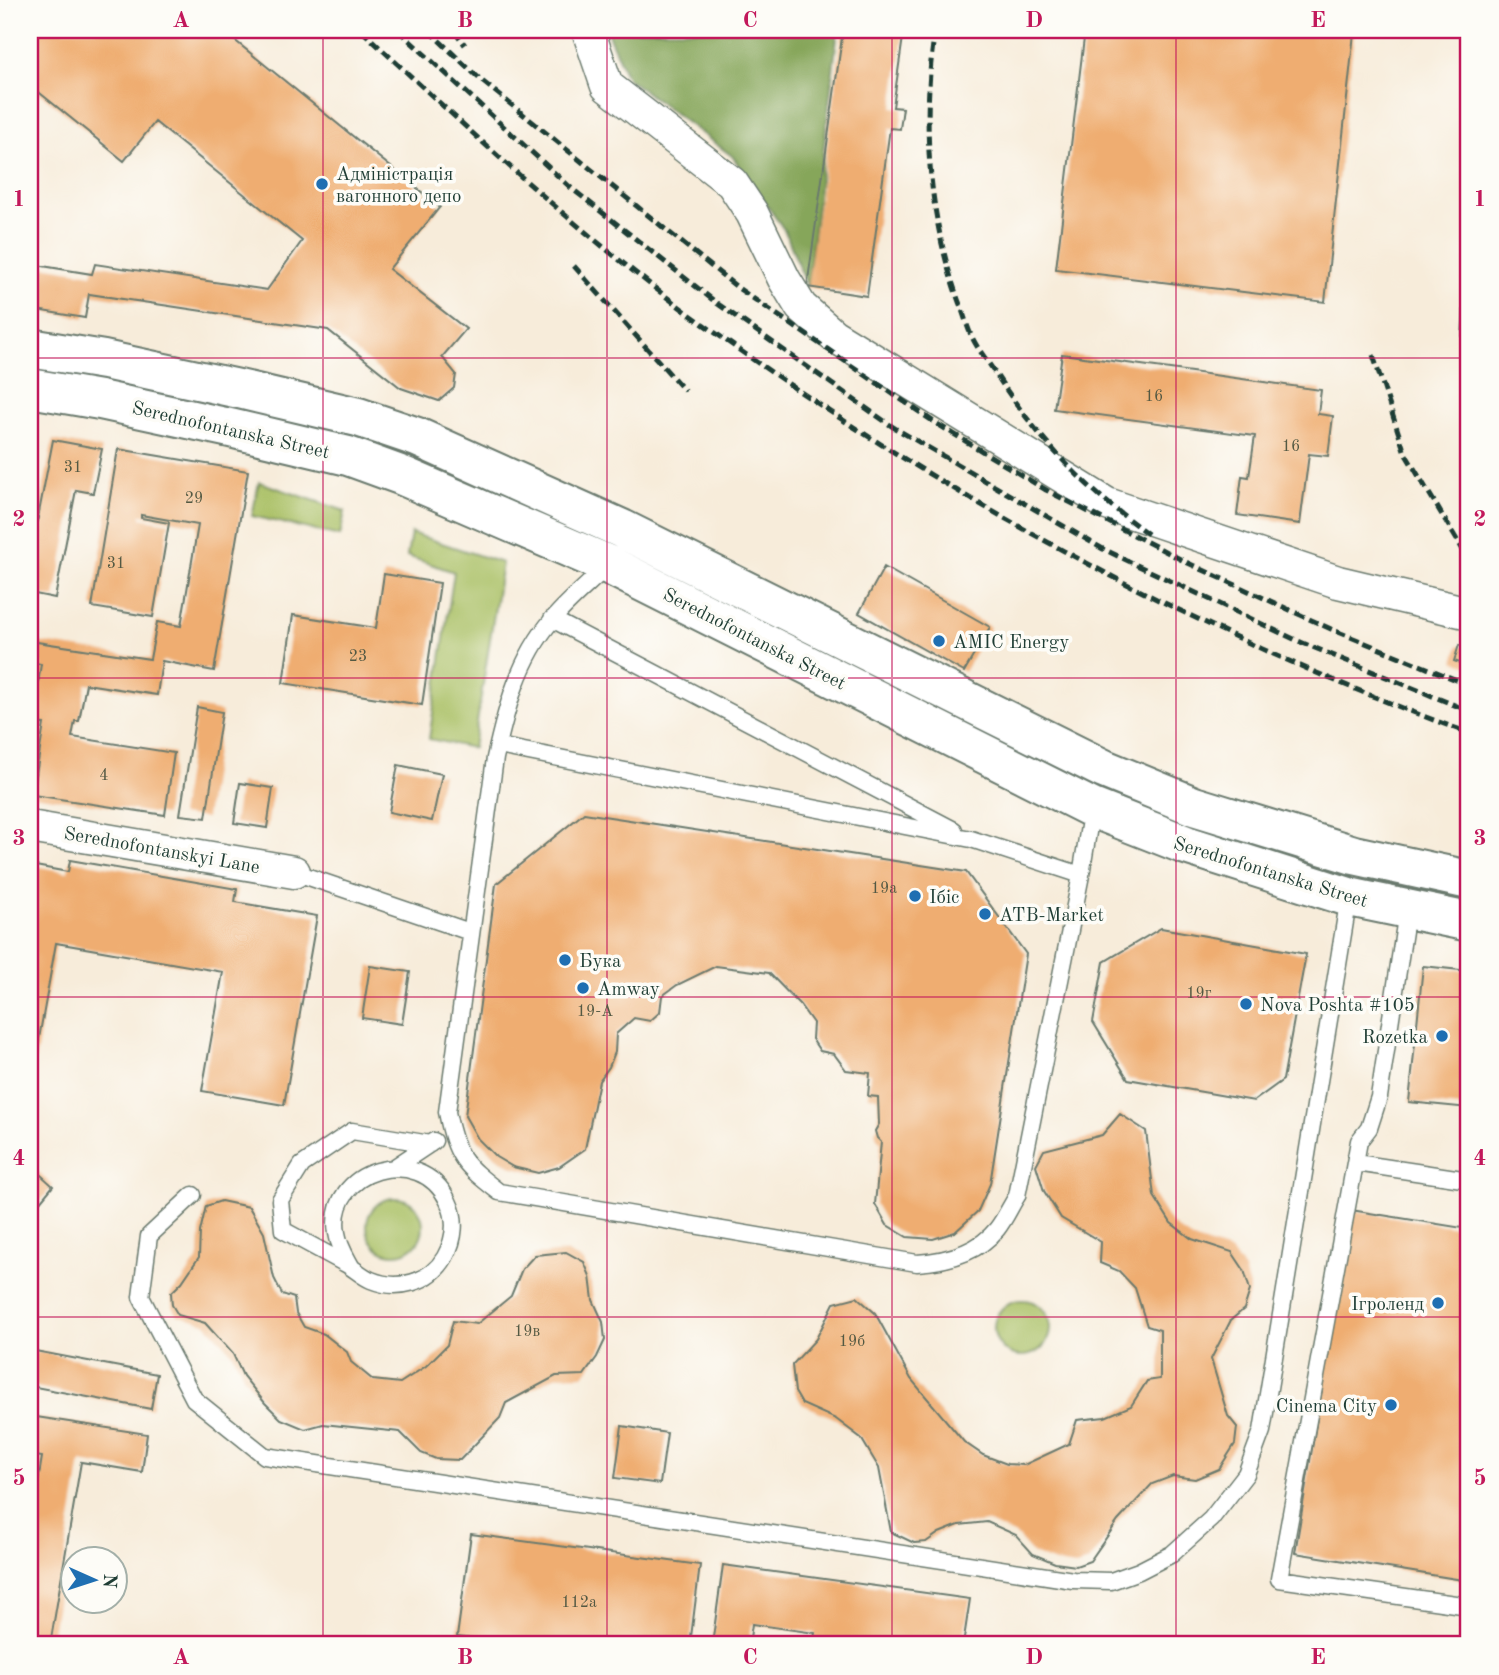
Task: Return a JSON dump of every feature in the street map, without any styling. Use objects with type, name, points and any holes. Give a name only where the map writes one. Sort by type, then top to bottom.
[{"type":"main road","name":"Serednofontanska Street","points":[[30,348],[104,360],[239,389],[358,417],[417,437],[622,529],[1104,769],[1195,806],[1354,855],[1469,880]]},
{"type":"main road","name":"Serednofontanska Street","points":[[30,388],[100,400],[348,456],[445,493],[609,565],[1092,808],[1186,845],[1349,897],[1469,922]]},
{"type":"street","points":[[588,30],[607,86],[732,183],[752,213],[784,279],[801,307],[833,335],[1107,504],[1339,582],[1469,613]]},
{"type":"street","name":"Serednofontanskyi Lane","points":[[30,827],[294,872]]},
{"type":"lane","points":[[609,565],[552,619],[526,658],[508,705],[498,746],[447,1112],[454,1144],[471,1171],[499,1192],[917,1263],[945,1261],[972,1250],[996,1231],[1017,1196],[1092,808]]},
{"type":"lane","points":[[552,619],[971,839]]},
{"type":"lane","points":[[498,746],[971,839],[1081,875]]},
{"type":"lane","points":[[294,872],[470,932]]},
{"type":"lane","points":[[193,1195],[149,1236],[141,1297],[194,1399],[265,1456],[1073,1580],[1111,1581],[1139,1571],[1172,1554],[1211,1519],[1247,1474],[1262,1431],[1349,897]]},
{"type":"lane","points":[[1407,911],[1376,1113],[1359,1141],[1279,1579],[1469,1606]]},
{"type":"lane","points":[[395,1167],[451,1130]]},
{"type":"lane","points":[[351,1266],[341,1250],[336,1230],[338,1210],[346,1192],[360,1179],[376,1170],[395,1167],[414,1170],[431,1178],[444,1192],[452,1209],[454,1228],[451,1247],[441,1264],[426,1277],[407,1285],[387,1285],[368,1279],[351,1266],[283,1230],[280,1200],[302,1165],[352,1131],[430,1144]]},
{"type":"lane","points":[[1356,1163],[1469,1180]]},
{"type":"green space","points":[[606,30],[838,30],[807,287],[785,231],[732,156],[627,78]]},
{"type":"green space","points":[[259,482],[345,511],[340,536],[252,516]]},
{"type":"green space","points":[[411,533],[502,563],[473,748],[429,739],[454,572],[407,556]]},
{"type":"green space","points":[[389,1198],[401,1198],[411,1202],[419,1210],[423,1226],[419,1242],[411,1250],[401,1254],[389,1254],[379,1250],[371,1242],[367,1232],[367,1220],[371,1210],[379,1202]]},
{"type":"green space","points":[[1022,1300],[1033,1302],[1042,1308],[1048,1317],[1048,1339],[1042,1348],[1033,1354],[1022,1356],[1011,1354],[1002,1348],[996,1339],[994,1328],[996,1317],[1002,1308],[1011,1302]]},
{"type":"building","name":"Адміністрація вагонного депо","points":[[30,30],[222,30],[440,207],[389,269],[466,329],[442,357],[456,374],[454,388],[439,401],[401,388],[328,330],[89,294],[85,318],[30,309],[30,264],[92,274],[95,264],[267,290],[302,241],[155,122],[124,161],[30,85]]},
{"type":"building","points":[[843,30],[904,30],[893,107],[903,108],[900,129],[890,128],[867,296],[807,287]]},
{"type":"building","points":[[1085,30],[1325,30],[1354,33],[1325,302],[1056,269]]},
{"type":"building","points":[[1465,280],[1469,281],[1469,341],[1462,340]]},
{"type":"building","points":[[1062,354],[1321,390],[1318,414],[1333,416],[1328,456],[1309,454],[1300,524],[1237,515],[1242,476],[1249,477],[1255,436],[1054,409]]},
{"type":"building","points":[[53,440],[102,449],[93,493],[76,490],[55,598],[30,593],[30,559]]},
{"type":"building","points":[[118,449],[248,471],[214,671],[162,661],[157,695],[86,684],[79,721],[75,721],[72,737],[174,753],[165,815],[33,795],[44,724],[32,723],[41,664],[30,662],[30,641],[150,659],[157,622],[181,626],[198,525],[141,515],[141,518],[169,523],[153,617],[92,607]]},
{"type":"building","points":[[884,567],[990,627],[964,672],[859,613]]},
{"type":"building","points":[[384,574],[440,583],[422,705],[283,683],[293,615],[376,628]]},
{"type":"building","points":[[1459,645],[1469,649],[1469,666],[1454,661]]},
{"type":"building","points":[[197,707],[222,712],[206,818],[180,815]]},
{"type":"building","points":[[398,765],[442,774],[432,821],[389,812]]},
{"type":"building","points":[[240,783],[273,788],[267,828],[234,823]]},
{"type":"building","points":[[584,813],[966,872],[1026,954],[990,1184],[978,1211],[955,1232],[933,1239],[907,1237],[887,1225],[875,1204],[881,1142],[875,1131],[879,1124],[878,1097],[868,1096],[870,1073],[846,1070],[834,1054],[820,1051],[812,1039],[813,1023],[800,1005],[769,973],[716,966],[677,985],[662,996],[660,1012],[650,1021],[634,1018],[616,1034],[615,1052],[599,1081],[585,1149],[559,1167],[538,1173],[513,1167],[496,1157],[478,1139],[465,1116],[496,884]]},
{"type":"building","points":[[70,860],[237,889],[235,902],[317,916],[284,1105],[202,1091],[223,972],[56,943],[35,1061],[30,1060],[30,865],[68,872]]},
{"type":"building","points":[[1161,928],[1306,954],[1283,1080],[1254,1101],[1128,1079],[1093,1022],[1104,962]]},
{"type":"building","points":[[370,966],[410,972],[402,1024],[362,1018]]},
{"type":"building","name":"Rozetka","points":[[1423,966],[1469,971],[1469,1108],[1409,1102]]},
{"type":"building","points":[[1120,1114],[1146,1131],[1154,1196],[1171,1223],[1192,1239],[1232,1252],[1244,1270],[1250,1290],[1244,1309],[1231,1320],[1211,1359],[1228,1416],[1237,1427],[1235,1444],[1219,1469],[1195,1479],[1173,1476],[1152,1484],[1118,1521],[1090,1561],[1076,1566],[1055,1563],[1033,1554],[1016,1535],[987,1522],[959,1525],[926,1542],[914,1543],[891,1532],[879,1468],[861,1438],[836,1419],[802,1404],[795,1392],[792,1365],[816,1339],[834,1303],[857,1297],[875,1313],[911,1379],[964,1442],[983,1455],[1007,1464],[1024,1465],[1069,1444],[1077,1420],[1105,1417],[1131,1406],[1147,1381],[1160,1379],[1160,1330],[1147,1326],[1135,1288],[1119,1271],[1100,1263],[1101,1242],[1061,1218],[1044,1191],[1036,1165],[1044,1150],[1102,1135]]},
{"type":"building","points":[[30,1165],[53,1186],[30,1214]]},
{"type":"building","points":[[221,1201],[249,1207],[264,1233],[274,1278],[282,1294],[294,1298],[296,1313],[304,1327],[324,1334],[347,1352],[351,1362],[373,1380],[400,1383],[426,1366],[447,1345],[453,1321],[477,1324],[511,1296],[522,1269],[535,1255],[566,1252],[584,1262],[590,1276],[593,1300],[603,1322],[605,1340],[584,1375],[556,1376],[506,1403],[500,1418],[460,1460],[436,1459],[421,1453],[400,1432],[323,1424],[305,1429],[281,1419],[265,1403],[243,1376],[233,1354],[205,1323],[178,1315],[172,1305],[171,1293],[199,1257],[200,1232],[206,1206]]},
{"type":"building","points":[[1351,1210],[1469,1229],[1469,1581],[1295,1553]]},
{"type":"building","points":[[30,1350],[157,1374],[151,1409],[30,1386]]},
{"type":"building","points":[[30,1416],[147,1434],[142,1472],[81,1462],[67,1546],[60,1546],[60,1586],[50,1645],[30,1645],[30,1499],[35,1500],[42,1457],[30,1455]]},
{"type":"building","points":[[622,1426],[667,1433],[660,1484],[615,1478]]},
{"type":"building","points":[[471,1534],[700,1565],[690,1645],[521,1645],[457,1637]]},
{"type":"building","points":[[723,1565],[970,1599],[963,1645],[813,1645],[815,1633],[752,1624],[749,1645],[712,1645]]},
{"type":"railway","points":[[361,30],[570,219],[658,290],[792,386],[883,445],[976,502],[1169,605],[1268,652],[1469,733]]},
{"type":"railway","points":[[398,30],[570,187],[718,304],[893,427],[1103,549],[1298,641],[1469,711]]},
{"type":"railway","points":[[428,30],[482,81],[738,288],[934,422],[1046,490],[1188,563],[1331,629],[1469,685]]},
{"type":"railway","points":[[454,30],[465,45]]},
{"type":"railway","points":[[935,30],[928,99],[930,168],[940,236],[948,269],[970,333],[1028,420],[1046,441],[1083,480],[1148,534]]},
{"type":"railway","points":[[574,266],[685,391]]},
{"type":"railway","points":[[1373,355],[1405,453],[1469,560]]},
{"type":"place","name":"Адміністрація вагонного депо","points":[[322,184]]},
{"type":"place","name":"AMIC Energy","points":[[939,641]]},
{"type":"place","name":"Ібіс","points":[[915,896]]},
{"type":"place","name":"ATB-Market","points":[[985,914]]},
{"type":"place","name":"Бука","points":[[565,960]]},
{"type":"place","name":"Amway","points":[[583,988]]},
{"type":"place","name":"Nova Poshta #105","points":[[1246,1004]]},
{"type":"place","name":"Rozetka","points":[[1442,1036]]},
{"type":"place","name":"Ігроленд","points":[[1438,1303]]},
{"type":"place","name":"Cinema City","points":[[1391,1405]]}]
